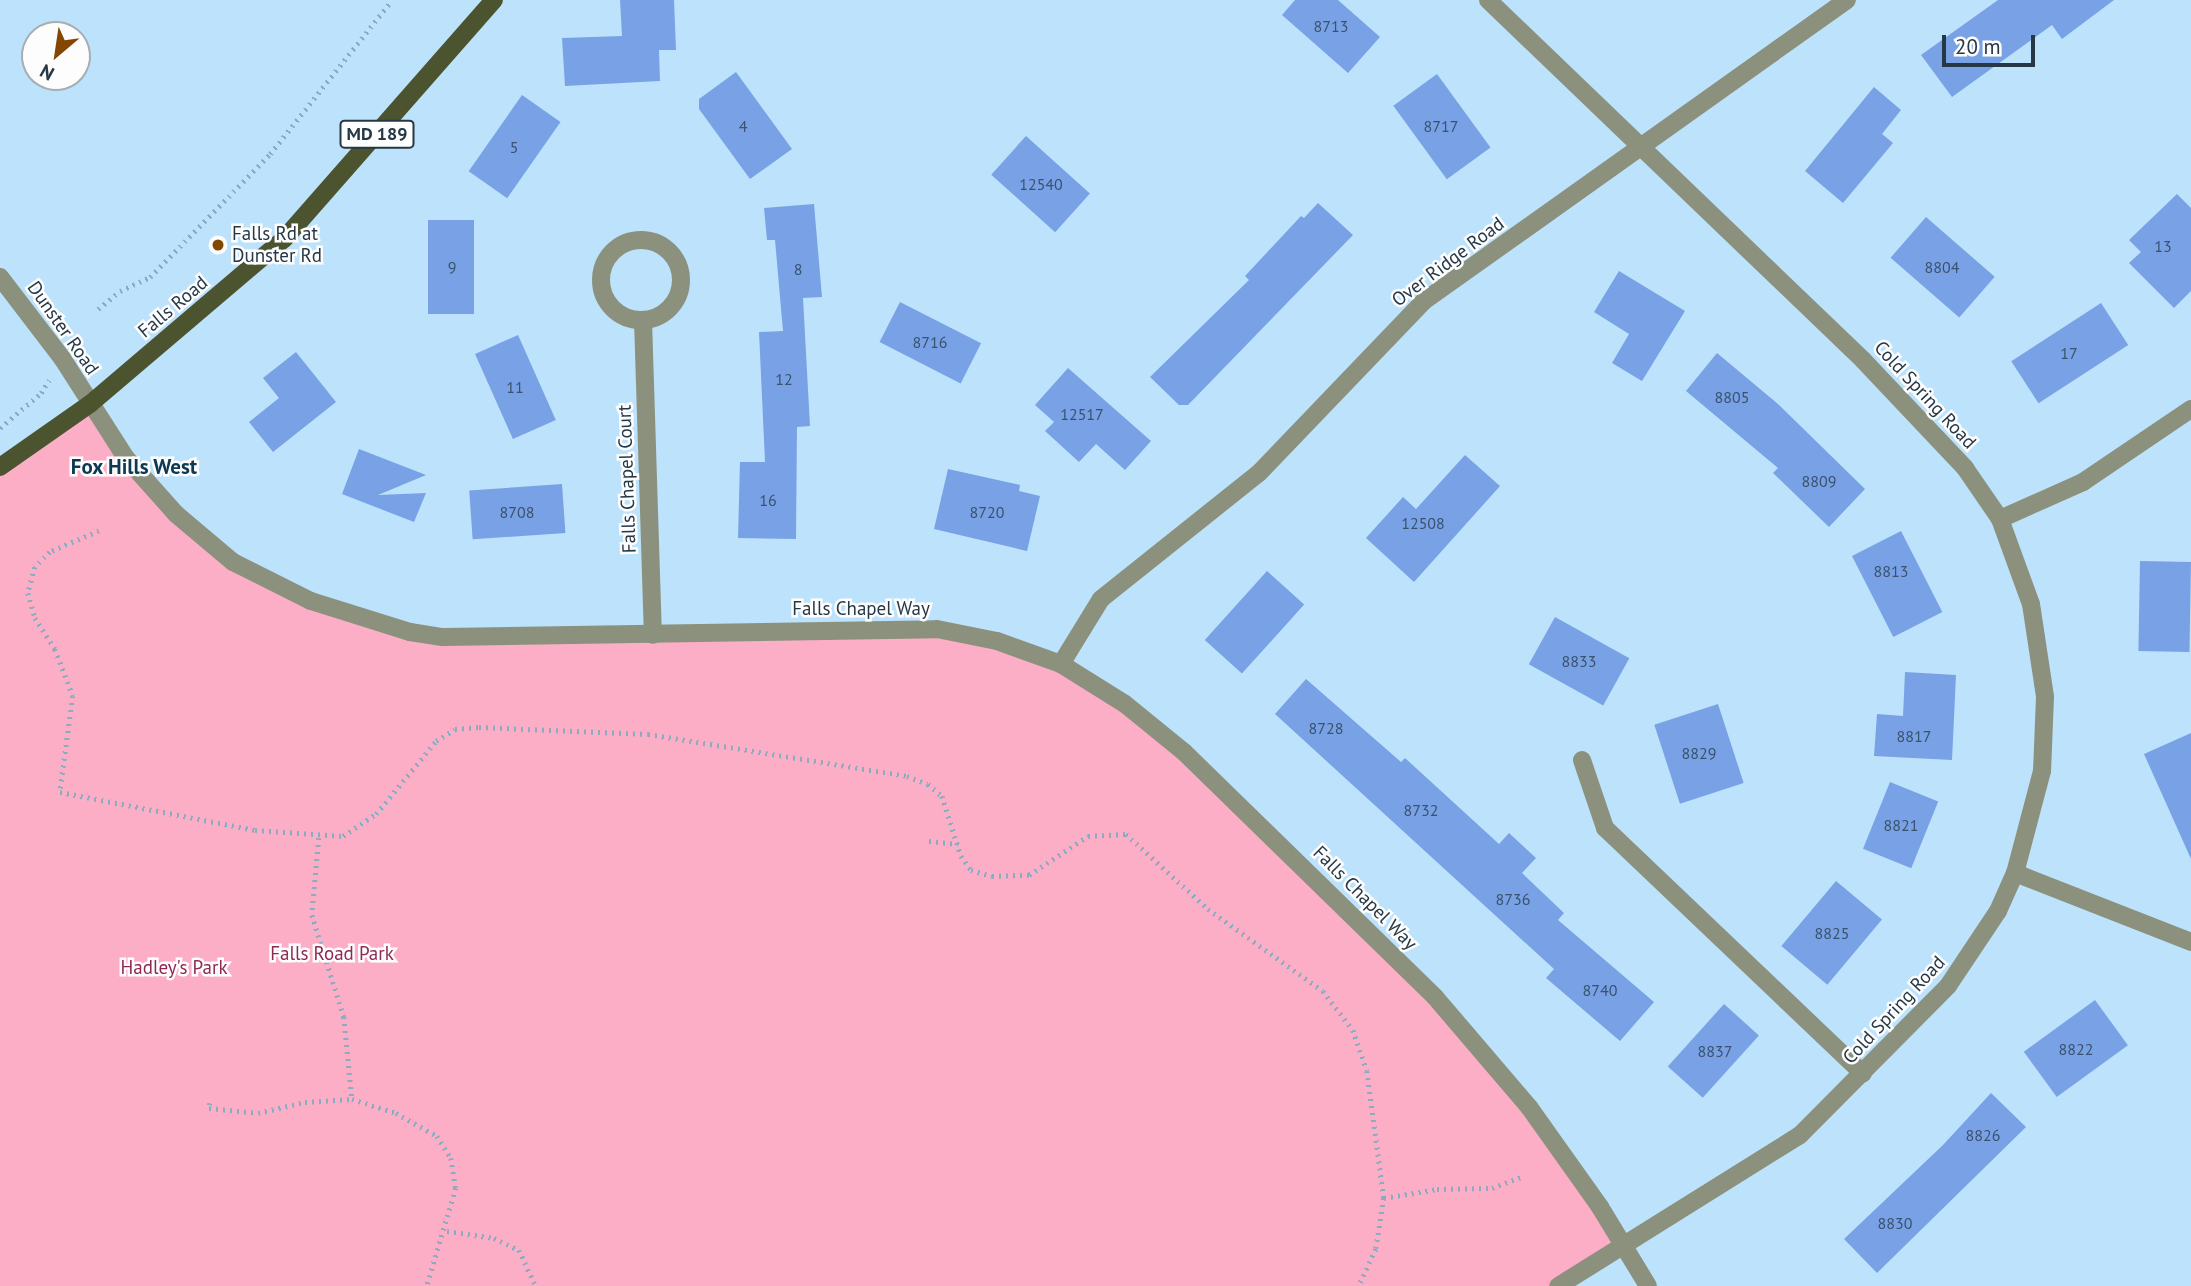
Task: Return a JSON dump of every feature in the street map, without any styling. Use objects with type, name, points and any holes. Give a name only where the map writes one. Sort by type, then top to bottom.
[{"type":"main road","name":"Falls Road","points":[[0,467],[90,404],[284,239],[494,0]]},
{"type":"street","name":"Cold Spring Road","points":[[1488,0],[1933,430],[2000,519],[2031,604],[2045,696],[2042,771],[2015,873],[1986,931],[1948,986],[1800,1135],[1558,1286]]},
{"type":"street","name":"Over Ridge Road","points":[[1061,664],[1101,599],[1259,473],[1424,301],[1846,0]]},
{"type":"street","points":[[639,239],[666,247],[680,271],[681,285],[669,310],[643,320],[616,312],[601,288],[605,261],[613,250],[639,239]]},
{"type":"street","name":"Dunster Road","points":[[0,277],[62,358],[90,404]]},
{"type":"street","name":"Falls Chapel Court","points":[[643,320],[653,635]]},
{"type":"street","name":"Falls Chapel Way","points":[[90,404],[126,458],[203,539],[233,562],[311,601],[410,632],[443,636],[653,635],[937,629],[997,641],[1061,664],[1125,704],[1184,752],[1435,997],[1529,1107],[1625,1244],[1648,1286]]},
{"type":"street","points":[[2000,519],[2083,482],[2191,409]]},
{"type":"street","points":[[1583,760],[1605,828],[1863,1074]]},
{"type":"street","points":[[2015,873],[2191,942]]},
{"type":"path","points":[[98,309],[120,291],[150,277],[270,154],[392,0]]},
{"type":"path","points":[[0,428],[41,393],[62,358]]},
{"type":"path","points":[[99,531],[50,552],[35,567],[28,593],[35,618],[55,649],[73,696],[60,792],[255,830],[319,838],[343,836],[376,814],[436,741],[455,729],[479,726],[648,734],[907,776],[928,784],[942,796],[958,844],[971,870],[992,876],[1029,874],[1088,836],[1126,834],[1192,895],[1322,991],[1353,1030],[1367,1071],[1384,1198],[1376,1250],[1359,1286]]},
{"type":"path","points":[[319,838],[312,915],[344,1017],[352,1099]]},
{"type":"path","points":[[929,841],[958,844]]},
{"type":"path","points":[[210,1104],[209,1108],[258,1114],[305,1102],[352,1099],[396,1113],[437,1136],[451,1158],[456,1188],[447,1231],[427,1286]]},
{"type":"path","points":[[1384,1198],[1437,1189],[1492,1188],[1524,1176]]},
{"type":"path","points":[[447,1231],[494,1238],[519,1250],[536,1286]]},
{"type":"green space","name":"Falls Road Park","points":[[90,404],[126,458],[233,562],[410,632],[876,628],[997,641],[1125,704],[1435,997],[1625,1244],[1558,1286],[0,1286],[0,467]]},
{"type":"building","points":[[620,0],[674,0],[676,50],[659,50],[660,81],[565,86],[562,38],[622,36]]},
{"type":"building","points":[[1295,0],[1338,0],[1380,37],[1348,73],[1282,15]]},
{"type":"building","points":[[1998,0],[2114,0],[2062,39],[2052,25],[1952,97],[1921,55]]},
{"type":"building","points":[[736,72],[792,149],[750,179],[699,109],[699,99]]},
{"type":"building","points":[[1437,74],[1490,148],[1447,179],[1393,106]]},
{"type":"building","points":[[1874,87],[1901,110],[1882,134],[1893,143],[1843,203],[1805,171]]},
{"type":"building","points":[[522,95],[561,122],[507,198],[469,171]]},
{"type":"building","points":[[1026,136],[1090,194],[1055,232],[991,175]]},
{"type":"building","points":[[2177,194],[2191,208],[2191,291],[2174,308],[2129,263],[2141,252],[2129,240]]},
{"type":"building","points":[[1318,203],[1353,235],[1188,405],[1179,405],[1150,377],[1249,280],[1245,276],[1301,216],[1304,218]]},
{"type":"building","points":[[814,204],[822,297],[803,298],[810,426],[797,427],[796,539],[738,538],[740,462],[765,462],[759,332],[783,331],[775,240],[767,240],[764,208]]},
{"type":"building","points":[[1926,217],[1995,277],[1959,317],[1891,258]]},
{"type":"building","points":[[428,220],[474,220],[474,314],[428,314]]},
{"type":"building","points":[[1619,271],[1685,311],[1642,381],[1612,363],[1629,334],[1594,312]]},
{"type":"building","points":[[900,302],[981,343],[961,383],[880,342]]},
{"type":"building","points":[[2101,303],[2128,345],[2038,403],[2011,361]]},
{"type":"building","points":[[518,335],[556,420],[513,439],[475,354]]},
{"type":"building","points":[[296,352],[336,402],[273,452],[249,422],[279,398],[263,378]]},
{"type":"building","points":[[1717,353],[1778,404],[1865,489],[1829,527],[1773,473],[1778,468],[1686,391]]},
{"type":"building","points":[[1068,368],[1151,441],[1125,470],[1096,444],[1079,462],[1045,431],[1054,422],[1035,405]]},
{"type":"building","points":[[359,449],[426,475],[378,495],[426,493],[414,522],[342,494]]},
{"type":"building","points":[[1465,455],[1500,486],[1414,582],[1366,538],[1403,497],[1416,509]]},
{"type":"building","points":[[948,469],[1020,485],[1019,491],[1040,496],[1027,551],[934,529]]},
{"type":"building","points":[[562,484],[565,533],[473,539],[469,490]]},
{"type":"building","points":[[1901,531],[1942,612],[1893,637],[1852,556]]},
{"type":"building","points":[[2140,561],[2191,562],[2189,652],[2138,651]]},
{"type":"building","points":[[1267,571],[1304,604],[1242,674],[1205,640]]},
{"type":"building","points":[[1555,617],[1629,658],[1603,705],[1529,664]]},
{"type":"building","points":[[1905,672],[1956,675],[1952,760],[1874,756],[1877,714],[1903,716]]},
{"type":"building","points":[[1306,679],[1401,762],[1405,758],[1499,844],[1509,833],[1536,858],[1522,873],[1564,913],[1558,920],[1654,1002],[1620,1041],[1546,978],[1554,969],[1275,714]]},
{"type":"building","points":[[1718,704],[1744,783],[1680,804],[1654,725]]},
{"type":"building","points":[[2191,733],[2191,859],[2144,754]]},
{"type":"building","points":[[1890,782],[1938,801],[1911,868],[1863,849]]},
{"type":"building","points":[[1836,881],[1882,920],[1827,985],[1781,946]]},
{"type":"building","points":[[2095,1000],[2128,1045],[2057,1097],[2024,1052]]},
{"type":"building","points":[[1724,1004],[1759,1035],[1703,1098],[1668,1066]]},
{"type":"building","points":[[1991,1093],[2026,1127],[1877,1273],[1844,1239],[1943,1145]]},
{"type":"place","name":"Falls Rd at Dunster Rd","points":[[218,245]]},
{"type":"district","name":"Fox Hills West","points":[[134,467]]},
{"type":"park label","name":"Hadley's Park","points":[[174,968]]}]
